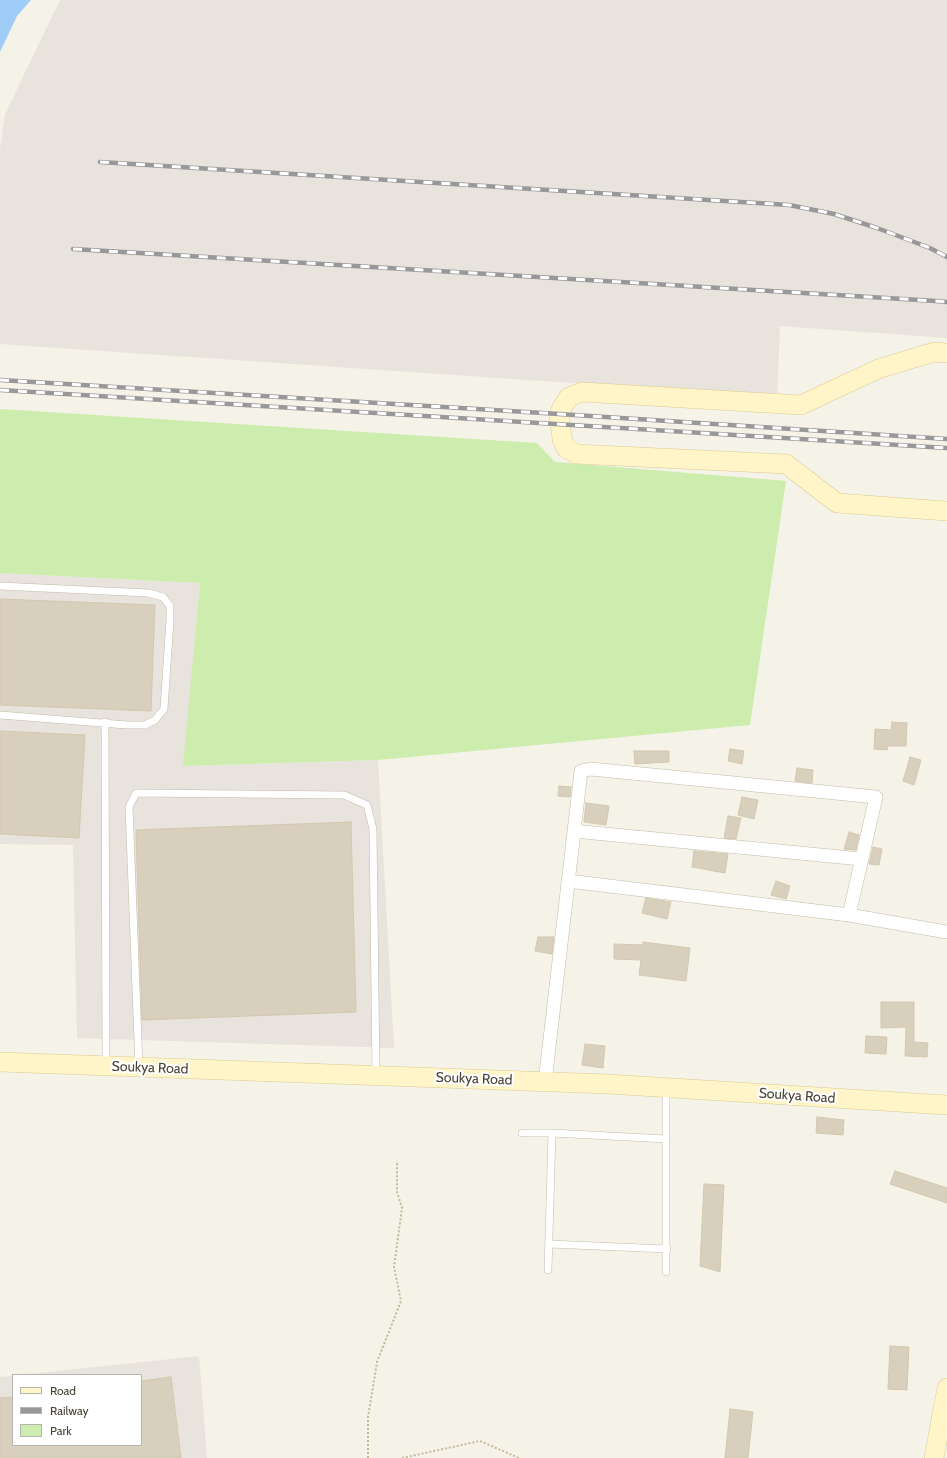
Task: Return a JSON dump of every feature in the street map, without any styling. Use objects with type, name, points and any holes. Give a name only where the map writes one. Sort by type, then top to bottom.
[{"type":"main road","points":[[947,353],[934,352],[878,369],[801,405],[582,392],[569,398],[562,406],[559,414],[562,439],[566,448],[576,454],[786,464],[837,503],[947,511]]},
{"type":"main road","name":"Soukya Road","points":[[0,1062],[545,1082],[947,1105]]},
{"type":"main road","points":[[934,1458],[947,1388]]},
{"type":"street","points":[[545,1082],[581,771],[591,769],[876,797],[848,915]]},
{"type":"street","points":[[574,831],[861,859]]},
{"type":"street","points":[[568,881],[848,915],[947,932]]},
{"type":"lane","points":[[0,586],[148,593],[163,597],[170,606],[164,710],[155,720],[145,724],[127,725],[106,722],[0,715]]},
{"type":"lane","points":[[106,722],[106,1066]]},
{"type":"lane","points":[[139,1067],[129,807],[136,793],[344,795],[368,805],[373,829],[376,1076]]},
{"type":"lane","points":[[666,1088],[666,1272]]},
{"type":"lane","points":[[522,1133],[552,1133],[666,1139]]},
{"type":"lane","points":[[548,1270],[552,1133]]},
{"type":"lane","points":[[549,1244],[667,1249]]},
{"type":"path","points":[[368,1458],[368,1417],[377,1362],[401,1301],[394,1267],[402,1208],[397,1192],[397,1161]]},
{"type":"path","points":[[402,1458],[480,1441],[519,1458]]},
{"type":"shaded area","points":[[60,0],[947,0],[947,338],[780,326],[777,397],[0,344],[0,149],[5,114]]},
{"type":"shaded area","points":[[0,573],[200,583],[184,766],[378,760],[394,1048],[77,1038],[73,845],[0,844]]},
{"type":"shaded area","points":[[199,1356],[207,1458],[0,1458],[0,1377],[12,1376],[12,1446],[142,1446],[142,1374],[29,1374]]},
{"type":"green space","points":[[0,409],[537,443],[555,462],[786,481],[750,725],[378,760],[183,766],[200,583],[0,573]]},
{"type":"water","points":[[0,0],[31,0],[17,16],[0,52]]},
{"type":"building","points":[[0,599],[155,605],[151,711],[0,705]]},
{"type":"building","points":[[892,722],[907,723],[906,746],[888,746],[887,750],[874,749],[875,729],[891,730]]},
{"type":"building","points":[[0,731],[85,735],[79,838],[0,834]]},
{"type":"building","points":[[730,749],[744,751],[742,764],[728,761]]},
{"type":"building","points":[[634,751],[669,751],[669,762],[635,764]]},
{"type":"building","points":[[910,757],[921,760],[914,785],[903,781]]},
{"type":"building","points":[[797,768],[813,770],[812,783],[795,781]]},
{"type":"building","points":[[559,786],[571,787],[570,797],[558,796]]},
{"type":"building","points":[[742,797],[758,800],[754,819],[738,815]]},
{"type":"building","points":[[586,803],[609,806],[606,825],[584,822]]},
{"type":"building","points":[[728,816],[741,818],[736,839],[724,838]]},
{"type":"building","points":[[351,822],[356,1012],[142,1020],[136,830]]},
{"type":"building","points":[[849,832],[859,835],[856,850],[844,849]]},
{"type":"building","points":[[873,847],[882,849],[879,865],[869,864]]},
{"type":"building","points":[[694,851],[728,854],[725,873],[692,867]]},
{"type":"building","points":[[776,881],[790,886],[786,899],[771,895]]},
{"type":"building","points":[[646,898],[671,902],[667,919],[642,913]]},
{"type":"building","points":[[538,937],[554,937],[552,954],[535,951]]},
{"type":"building","points":[[643,942],[690,948],[686,981],[639,975],[641,960],[614,959],[614,944],[643,945]]},
{"type":"building","points":[[881,1002],[914,1002],[914,1042],[928,1043],[927,1057],[905,1056],[906,1027],[881,1028]]},
{"type":"building","points":[[866,1036],[887,1037],[886,1054],[865,1053]]},
{"type":"building","points":[[585,1044],[605,1046],[603,1068],[582,1065]]},
{"type":"building","points":[[817,1117],[844,1120],[843,1135],[816,1133]]},
{"type":"building","points":[[895,1171],[947,1188],[947,1203],[890,1184]]},
{"type":"building","points":[[704,1184],[724,1185],[720,1272],[700,1266]]},
{"type":"building","points":[[890,1346],[909,1347],[907,1390],[888,1389]]},
{"type":"building","points":[[171,1377],[181,1458],[0,1458],[0,1398],[12,1397],[12,1446],[142,1446],[142,1381]]},
{"type":"building","points":[[730,1409],[753,1412],[748,1458],[725,1458]]},
{"type":"railway","points":[[100,162],[789,205],[834,214],[877,228],[930,248],[947,257]]},
{"type":"railway","points":[[73,249],[947,302]]},
{"type":"railway","points":[[0,380],[947,439]]},
{"type":"railway","points":[[0,390],[947,448]]}]
